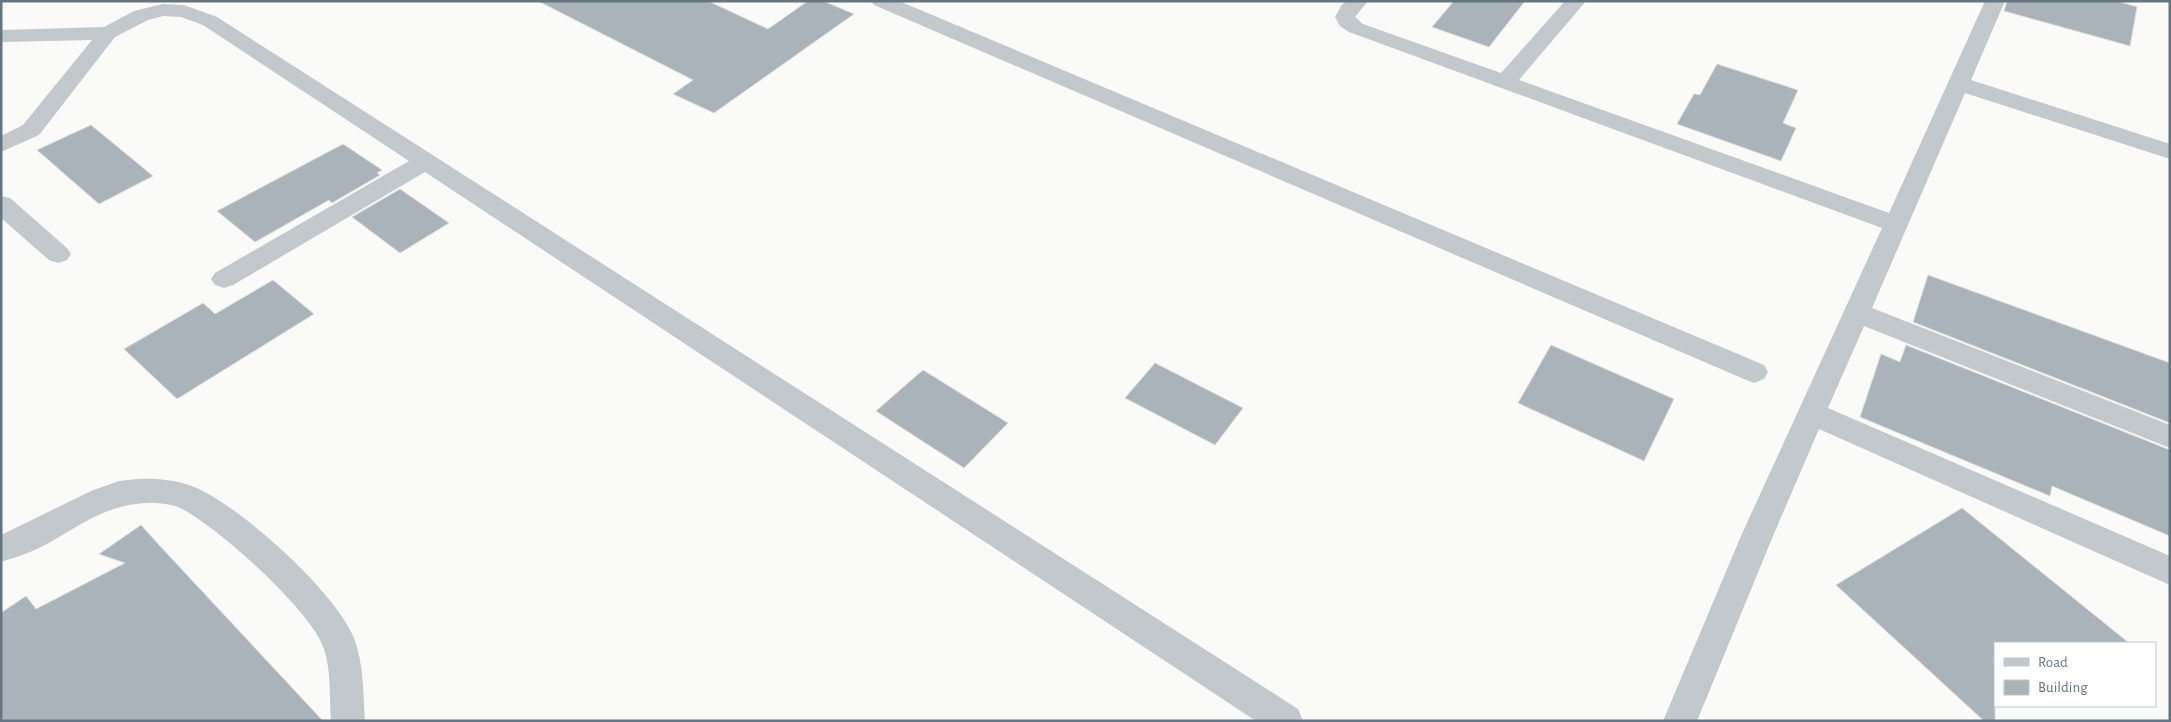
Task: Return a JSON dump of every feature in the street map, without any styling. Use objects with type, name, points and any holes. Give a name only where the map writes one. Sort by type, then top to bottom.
[{"type":"street","points":[[881,1],[1754,372]]},
{"type":"street","points":[[1358,1],[1348,10],[1345,17],[1347,22],[1356,28],[1895,224]]},
{"type":"street","points":[[1505,82],[1576,1]]},
{"type":"street","points":[[1680,721],[1757,536],[1995,1]]},
{"type":"street","points":[[1,144],[30,130],[108,33],[141,16],[164,10],[184,11],[210,21],[1286,721]]},
{"type":"street","points":[[1,36],[108,33]]},
{"type":"street","points":[[1958,83],[2170,152]]},
{"type":"street","points":[[224,279],[425,162]]},
{"type":"street","points":[[1,204],[58,254]]},
{"type":"street","points":[[1856,312],[2170,437]]},
{"type":"street","points":[[1812,413],[2170,571]]},
{"type":"street","points":[[1,549],[86,507],[113,496],[137,491],[184,496],[231,526],[314,602],[337,638],[344,671],[348,721]]},
{"type":"building","points":[[538,1],[708,1],[768,29],[808,1],[823,1],[854,14],[714,113],[673,94],[693,80]]},
{"type":"building","points":[[1454,1],[1525,1],[1489,47],[1432,27]]},
{"type":"building","points":[[2007,1],[2117,1],[2137,7],[2130,46],[2004,11]]},
{"type":"building","points":[[1717,64],[1798,90],[1783,123],[1796,128],[1781,161],[1677,124],[1694,94],[1700,95]]},
{"type":"building","points":[[91,125],[153,176],[99,204],[37,150]]},
{"type":"building","points":[[343,144],[382,170],[377,173],[380,175],[332,203],[329,200],[255,242],[217,211]]},
{"type":"building","points":[[400,189],[449,223],[400,253],[352,217]]},
{"type":"building","points":[[1928,275],[2170,363],[2170,423],[1913,322]]},
{"type":"building","points":[[273,280],[314,314],[177,399],[124,349],[203,303],[215,314]]},
{"type":"building","points":[[1551,345],[1674,399],[1644,461],[1518,403]]},
{"type":"building","points":[[1906,345],[2170,450],[2170,536],[2052,486],[2050,496],[1860,417],[1881,354],[1900,362]]},
{"type":"building","points":[[1155,363],[1243,408],[1215,445],[1125,398]]},
{"type":"building","points":[[923,370],[1008,423],[964,468],[876,411]]},
{"type":"building","points":[[1962,508],[2128,642],[1994,642],[1995,721],[1984,721],[1836,585]]},
{"type":"building","points":[[141,525],[323,721],[1,721],[1,613],[26,596],[36,609],[125,563],[99,554]]}]
